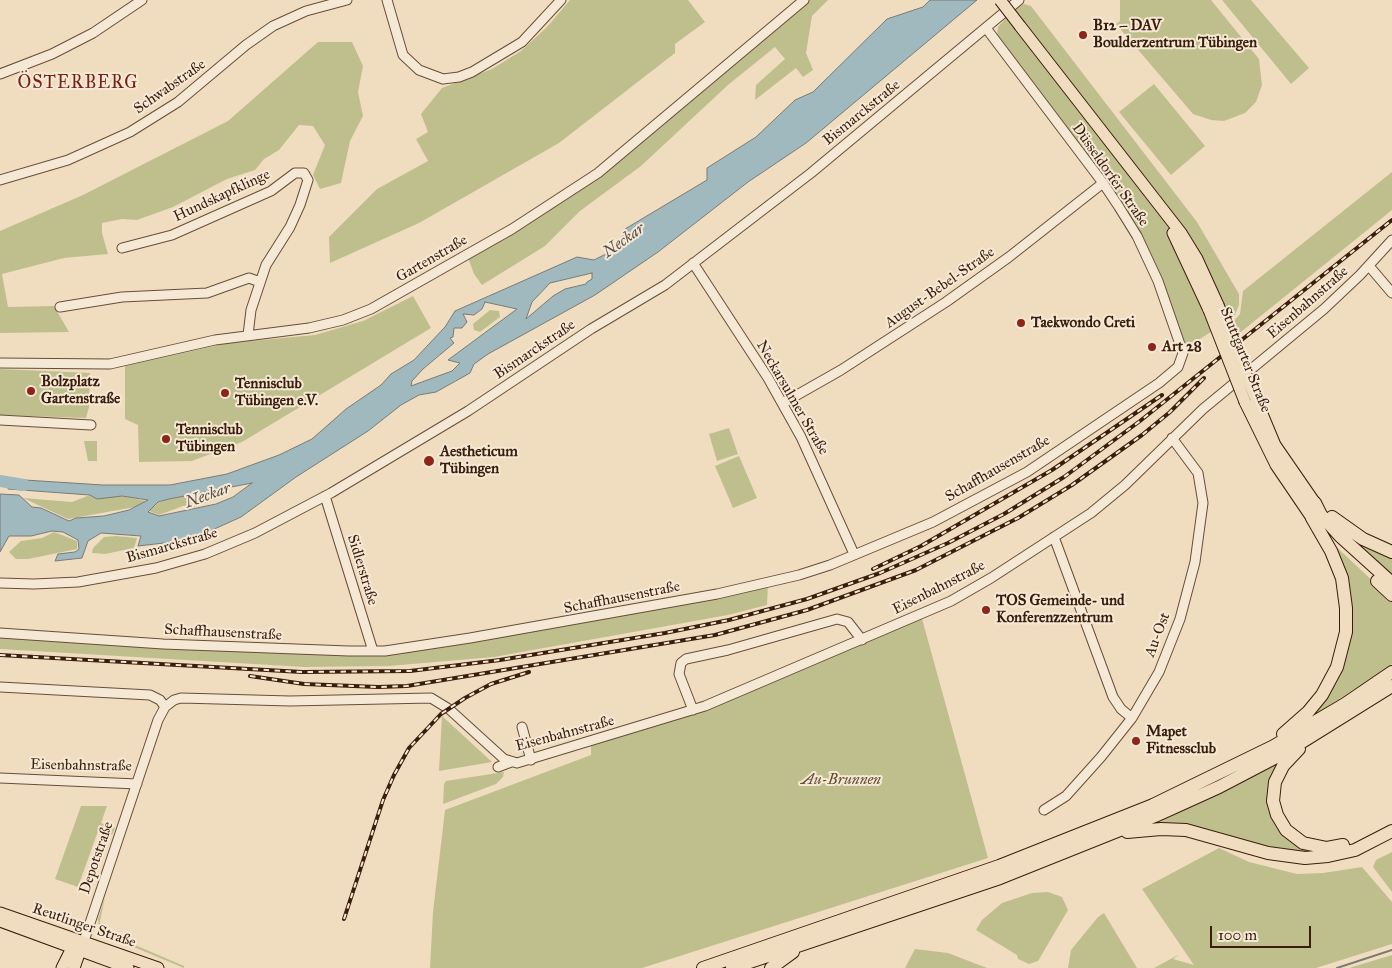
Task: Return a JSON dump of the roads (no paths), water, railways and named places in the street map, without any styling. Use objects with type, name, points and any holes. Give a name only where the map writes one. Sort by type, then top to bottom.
[{"type":"highway","points":[[1315,503],[1354,534],[1392,552]]},
{"type":"highway","points":[[1315,503],[1321,515],[1340,536],[1392,583]]},
{"type":"highway","points":[[1312,518],[1392,595]]},
{"type":"highway","points":[[1274,746],[1284,733],[1308,712],[1322,695],[1337,667],[1346,632],[1346,608],[1342,578],[1331,551],[1312,518]]},
{"type":"highway","points":[[703,968],[1046,849],[1169,798],[1274,746],[1345,704],[1392,672]]},
{"type":"highway","points":[[732,968],[966,890],[1117,833],[1219,787],[1308,740],[1392,686]]},
{"type":"highway","points":[[1308,740],[1280,771],[1274,790],[1277,815],[1292,836],[1313,846],[1338,846],[1367,836],[1392,821]]},
{"type":"highway","points":[[1117,833],[1161,828],[1186,830],[1268,853],[1305,858],[1328,856],[1355,850],[1392,831]]},
{"type":"highway","points":[[771,968],[800,945]]},
{"type":"main road","name":"Stuttgarter Straße","points":[[1000,0],[1194,252],[1213,307],[1272,459],[1312,518]]},
{"type":"main road","name":"Stuttgarter Straße","points":[[1250,400],[1276,445],[1315,503]]},
{"type":"main road","name":"Reutlinger Straße","points":[[0,913],[128,968]]},
{"type":"main road","name":"Reutlinger Straße","points":[[0,921],[53,941],[158,968]]},
{"type":"main road","points":[[53,941],[58,949],[62,968]]},
{"type":"main road","points":[[62,968],[79,947]]},
{"type":"main road","points":[[74,968],[79,947]]},
{"type":"street","points":[[0,74],[52,54],[93,33],[142,0]]},
{"type":"street","name":"Schwabstraße","points":[[0,180],[68,160],[130,132],[178,102],[246,45],[272,26],[306,11],[347,0]]},
{"type":"street","points":[[387,0],[404,55],[419,70],[443,78],[459,77],[472,72],[522,42],[561,0]]},
{"type":"street","name":"Gartenstraße","points":[[0,363],[110,364],[194,344],[309,328],[343,320],[363,312],[512,228],[566,195],[620,156],[804,0]]},
{"type":"street","name":"Bismarckstraße","points":[[0,583],[62,583],[109,578],[156,568],[206,554],[247,536],[325,496],[468,411],[591,329],[665,285],[812,173],[1019,0]]},
{"type":"street","name":"Düsseldorfer Straße","points":[[986,28],[1103,182],[1136,236],[1158,280],[1183,353]]},
{"type":"street","name":"Hundskapfklinge","points":[[122,248],[172,235],[271,191],[294,173],[304,173],[308,180],[298,212],[269,258],[250,314],[248,335]]},
{"type":"street","name":"August-Bebel-Straße","points":[[783,403],[841,370],[946,302],[1014,253],[1103,182]]},
{"type":"street","name":"Eisenbahnstraße","points":[[0,778],[137,784],[165,707],[181,698],[290,701],[431,698],[441,702],[498,755],[511,762],[531,760],[693,710],[862,640],[964,594],[1091,513],[1123,488],[1203,409],[1324,309],[1369,266],[1392,240]]},
{"type":"street","name":"Neckarsulmer Straße","points":[[693,263],[783,403],[801,437],[854,554]]},
{"type":"street","points":[[1369,266],[1392,293]]},
{"type":"street","points":[[60,307],[122,297],[207,293],[249,278],[260,282]]},
{"type":"street","name":"Schaffhausenstraße","points":[[0,633],[264,649],[373,651],[490,635],[717,594],[800,575],[830,565],[932,522],[1027,472],[1159,383],[1178,367],[1183,353]]},
{"type":"street","points":[[0,420],[91,425]]},
{"type":"street","name":"Au-Ost","points":[[1044,810],[1066,796],[1101,757],[1132,718],[1159,672],[1176,629],[1190,582],[1203,516],[1203,491],[1198,473],[1172,438]]},
{"type":"street","name":"Sidlerstraße","points":[[325,496],[373,651]]},
{"type":"street","points":[[1054,537],[1113,697],[1121,709],[1132,718]]},
{"type":"street","points":[[693,710],[679,674],[681,663],[686,659],[728,650],[837,619],[848,622],[862,640]]},
{"type":"street","points":[[0,687],[150,695],[160,700],[165,707]]},
{"type":"street","points":[[522,728],[531,760]]},
{"type":"street","points":[[498,768],[511,762]]},
{"type":"street","name":"Depotstraße","points":[[79,947],[137,784]]},
{"type":"water","name":"Neckar","points":[[930,0],[977,0],[806,143],[748,182],[658,252],[595,295],[488,354],[474,364],[470,373],[436,392],[419,395],[401,405],[368,431],[296,477],[241,517],[190,540],[138,546],[141,536],[101,533],[88,541],[82,558],[55,561],[58,554],[75,552],[79,549],[78,540],[63,532],[52,531],[31,536],[9,536],[0,552],[0,494],[19,495],[32,507],[41,508],[69,521],[76,518],[104,516],[129,510],[148,500],[122,496],[97,499],[90,495],[8,489],[9,479],[103,485],[170,485],[227,474],[279,455],[312,439],[346,409],[381,385],[391,374],[414,360],[445,327],[455,311],[577,257],[594,260],[620,247],[625,229],[707,180],[707,168],[756,137],[795,100],[813,92],[887,19],[923,7]],"holes":[[[592,273],[592,279],[586,284],[565,289],[553,296],[526,319],[532,302],[550,283]],[[485,302],[517,309],[448,360],[460,363],[452,371],[411,386],[412,381],[423,369],[454,343],[450,338],[453,337],[454,328],[462,328],[467,322],[463,314],[474,315],[482,309]],[[252,483],[233,497],[216,504],[159,516],[148,512],[158,502]]]},
{"type":"waterway","points":[[0,481],[24,485]]},
{"type":"waterway","points":[[1337,968],[1392,950]]},
{"type":"railway","points":[[0,655],[302,672],[410,671],[500,660],[665,633],[729,620],[807,599],[880,573],[948,543],[1004,514],[1064,477],[1140,421],[1392,220]]},
{"type":"railway","points":[[250,676],[304,684],[378,687],[407,686],[715,635],[807,610],[916,570],[1018,518],[1072,485],[1142,435],[1170,412],[1204,378]]},
{"type":"railway","points":[[873,569],[921,546],[1052,470],[1162,395]]},
{"type":"railway","points":[[344,919],[383,800],[409,748],[441,714],[465,698],[491,684],[529,672]]},
{"type":"place","name":"B12 – DAV Boulderzentrum Tübingen","points":[[1083,35]]},
{"type":"place","name":"Taekwondo Creti","points":[[1021,323]]},
{"type":"place","name":"Art 28","points":[[1152,347]]},
{"type":"place","name":"Bolzplatz Gartenstraße","points":[[31,391]]},
{"type":"place","name":"Tennisclub Tübingen e.V.","points":[[225,393]]},
{"type":"place","name":"Tennisclub Tübingen","points":[[166,439]]},
{"type":"place","name":"Aestheticum Tübingen","points":[[429,461]]},
{"type":"place","name":"TOS Gemeinde- und Konferenzzentrum","points":[[986,610]]},
{"type":"place","name":"Mapet Fitnessclub","points":[[1136,741]]},
{"type":"district","name":"ÖSTERBERG","points":[[78,84]]},
{"type":"park label","name":"Au-Brunnen","points":[[841,780]]}]
